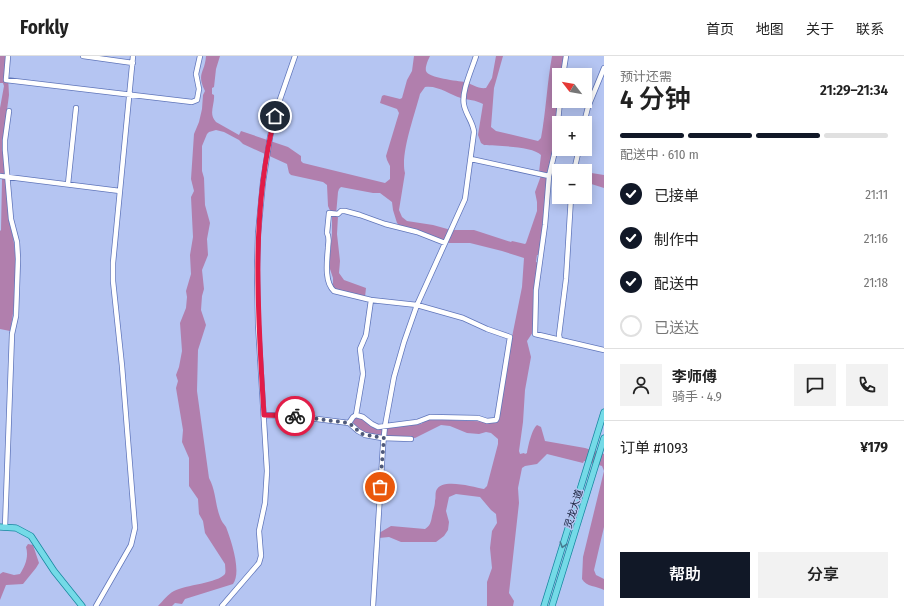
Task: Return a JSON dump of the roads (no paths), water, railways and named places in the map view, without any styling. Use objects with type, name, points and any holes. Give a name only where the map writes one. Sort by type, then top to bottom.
[{"type":"main road","name":"灵龙大道","points":[[544,606],[604,412]]},
{"type":"main road","name":"灵龙大道","points":[[552,606],[604,438]]},
{"type":"main road","points":[[2,527],[19,529],[31,536],[54,571],[82,606]]},
{"type":"street","points":[[8,56],[6,80],[192,102],[197,100],[199,90],[196,74],[200,56]]},
{"type":"street","points":[[82,56],[133,63]]},
{"type":"street","points":[[96,606],[132,545],[135,528],[122,366],[113,281],[113,263],[131,95],[133,56]]},
{"type":"street","points":[[222,606],[260,560],[259,531],[265,503],[267,479],[258,324],[257,270],[263,182],[270,137],[278,104],[295,56]]},
{"type":"street","points":[[373,606],[378,509],[385,426],[398,362],[418,305],[465,199],[471,159],[473,129],[463,99],[476,56]]},
{"type":"street","points":[[565,68],[566,56]]},
{"type":"street","points":[[586,116],[604,68]]},
{"type":"street","points":[[68,184],[76,108]]},
{"type":"street","points":[[559,108],[555,151],[548,175],[545,225],[536,290],[535,334],[604,350]]},
{"type":"street","points":[[2,527],[12,334],[16,316],[18,259],[17,242],[11,219],[8,177],[2,150],[9,111]]},
{"type":"street","points":[[471,159],[548,175]]},
{"type":"street","points":[[0,176],[120,191]]},
{"type":"street","points":[[560,340],[559,335],[565,284],[571,204]]},
{"type":"street","points":[[356,415],[363,417],[374,426],[417,422],[430,416],[478,418],[493,421],[497,419],[510,337],[487,329],[464,318],[418,305],[371,300],[334,291],[329,285],[329,236],[327,233],[329,213],[338,214],[341,211],[345,211],[385,224],[417,232],[445,243]]},
{"type":"street","points":[[349,423],[356,415],[363,374],[360,352],[366,335],[371,300]]},
{"type":"street","points":[[264,415],[293,416],[349,423],[362,434],[384,438],[411,439]]}]
